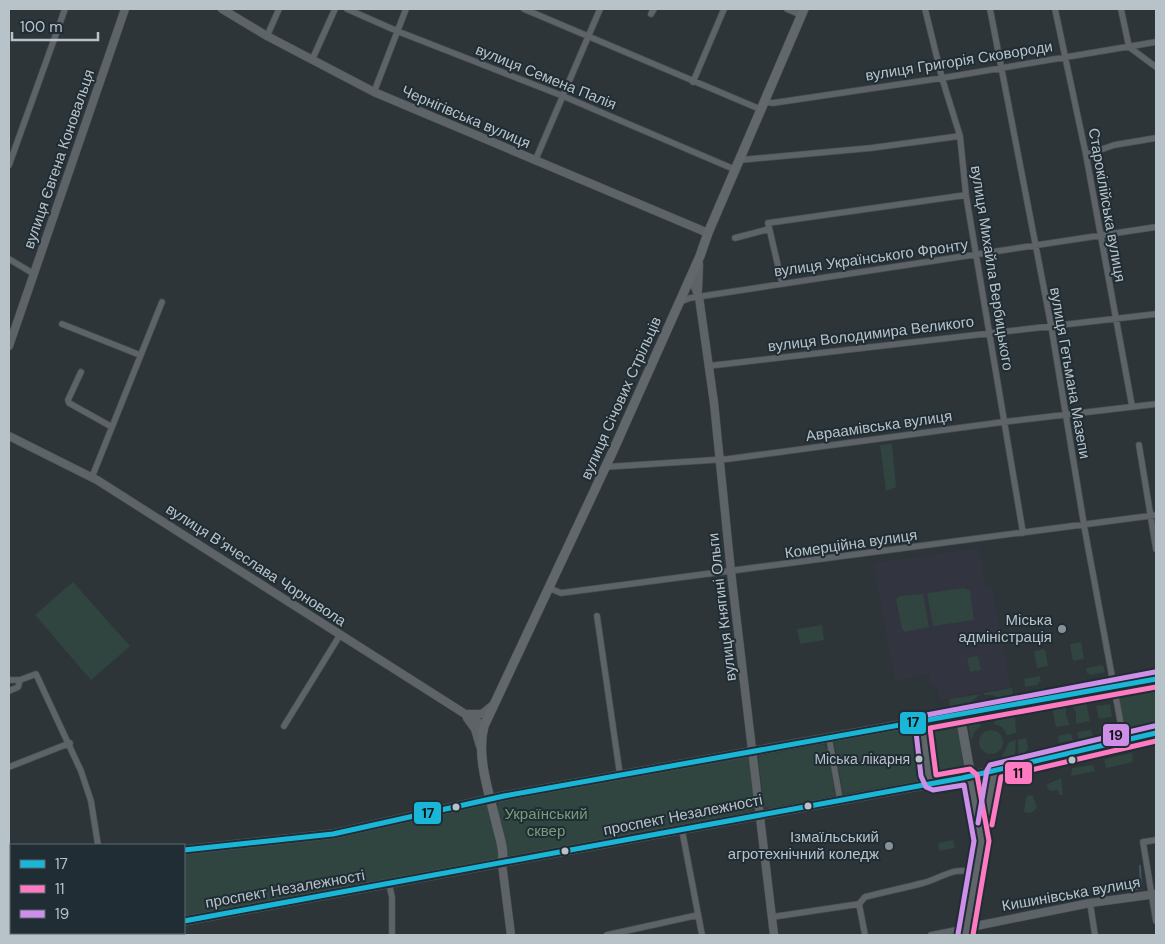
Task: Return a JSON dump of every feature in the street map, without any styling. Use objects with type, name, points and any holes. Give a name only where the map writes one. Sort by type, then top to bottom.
[{"type":"main road","name":"вулиця Січових Стрільців","points":[[502,864],[503,850],[490,799],[482,753],[484,726],[680,302],[802,12]]},
{"type":"main road","points":[[185,850],[333,834],[490,799],[1156,678]]},
{"type":"main road","points":[[960,715],[982,840]]},
{"type":"main road","points":[[922,722],[926,759],[932,783]]},
{"type":"main road","name":"проспект Незалежності","points":[[185,920],[502,864],[970,776],[1156,733]]},
{"type":"main road","points":[[965,931],[994,771]]},
{"type":"street","points":[[9,165],[65,9]]},
{"type":"street","name":"вулиця Євгена Коновальця","points":[[9,346],[126,9]]},
{"type":"street","name":"Чернігівська вулиця","points":[[222,9],[267,36],[374,92],[708,233]]},
{"type":"street","points":[[267,36],[279,9]]},
{"type":"street","points":[[312,60],[335,9]]},
{"type":"street","name":"вулиця Семена Палія","points":[[347,9],[397,31],[563,96],[736,170]]},
{"type":"street","points":[[374,92],[406,9]]},
{"type":"street","name":"вулиця Григорія Сковороди","points":[[524,9],[693,82],[763,106],[1001,69],[1156,42]]},
{"type":"street","points":[[535,161],[600,9]]},
{"type":"street","points":[[693,82],[724,9]]},
{"type":"street","points":[[787,9],[802,12]]},
{"type":"street","name":"вулиця Михайла Вербицького","points":[[925,9],[942,78],[960,136],[966,195],[1023,533]]},
{"type":"street","name":"вулиця Гетьмана Мазепи","points":[[990,9],[1051,325],[1084,525],[1124,741]]},
{"type":"street","name":"Старокілійська вулиця","points":[[1055,9],[1086,155],[1132,406]]},
{"type":"street","points":[[1121,9],[1129,46],[1156,67]]},
{"type":"street","points":[[740,160],[871,148],[960,136]]},
{"type":"street","points":[[1086,155],[1114,145],[1156,138]]},
{"type":"street","points":[[782,283],[768,223],[798,217],[966,195]]},
{"type":"street","name":"вулиця Українського Фронту","points":[[680,302],[699,296],[1035,247],[1156,227]]},
{"type":"street","points":[[735,238],[769,229]]},
{"type":"street","points":[[699,296],[698,270],[700,256]]},
{"type":"street","points":[[9,259],[34,274]]},
{"type":"street","name":"вулиця Княгині Ольги","points":[[690,277],[699,296],[708,366],[774,935]]},
{"type":"street","points":[[92,477],[162,302]]},
{"type":"street","name":"вулиця Володимира Великого","points":[[708,366],[1156,314]]},
{"type":"street","points":[[62,324],[140,354]]},
{"type":"street","points":[[81,372],[68,400],[69,403],[112,427]]},
{"type":"street","name":"Авраамівська вулиця","points":[[605,467],[720,460],[1003,422],[1156,404]]},
{"type":"street","name":"вулиця Вʼячеслава Чорновола","points":[[9,436],[92,477],[484,726]]},
{"type":"street","points":[[1139,445],[1153,516],[1156,549]]},
{"type":"street","name":"Комерційна вулиця","points":[[549,588],[561,593],[1153,516]]},
{"type":"street","points":[[597,616],[620,775]]},
{"type":"street","points":[[284,726],[340,635]]},
{"type":"street","points":[[9,680],[20,680],[36,674],[70,743],[90,797],[98,844]]},
{"type":"street","points":[[9,691],[18,686],[20,680]]},
{"type":"street","points":[[462,713],[482,714],[496,701]]},
{"type":"street","points":[[462,713],[475,729],[482,753]]},
{"type":"street","points":[[829,738],[840,800]]},
{"type":"street","points":[[9,767],[70,743]]},
{"type":"street","points":[[682,830],[702,935]]},
{"type":"street","points":[[1156,840],[1143,842],[1154,894],[1156,921]]},
{"type":"street","points":[[502,864],[511,935]]},
{"type":"street","points":[[772,917],[859,904],[865,897],[929,881],[945,872],[963,870],[976,872]]},
{"type":"street","points":[[390,884],[392,935]]},
{"type":"street","name":"Кишинівська вулиця","points":[[932,935],[965,931],[1090,903],[1154,894]]},
{"type":"street","points":[[1090,903],[1095,935]]},
{"type":"street","points":[[859,904],[865,935]]},
{"type":"street","points":[[607,935],[698,915]]},
{"type":"shaded area","points":[[979,548],[986,587],[992,586],[1011,687],[940,700],[937,686],[931,686],[929,674],[895,681],[873,563]]},
{"type":"green space","points":[[892,444],[896,487],[886,491],[880,445]]},
{"type":"green space","points":[[73,582],[130,646],[91,680],[35,615]]},
{"type":"green space","points":[[964,588],[970,591],[974,620],[933,626],[927,593]]},
{"type":"green space","points":[[923,594],[929,627],[905,632],[902,629],[896,599],[900,596]]},
{"type":"green space","points":[[822,625],[824,640],[800,644],[797,629]]},
{"type":"green space","points":[[1081,642],[1084,659],[1073,661],[1070,644]]},
{"type":"green space","points":[[1045,649],[1048,666],[1037,668],[1034,651]]},
{"type":"green space","points":[[978,656],[981,670],[970,672],[967,658]]},
{"type":"green space","points":[[1103,665],[1105,672],[1091,675],[1087,673],[1086,668]]},
{"type":"green space","points":[[1040,676],[1041,682],[1038,682],[1038,685],[1025,687],[1024,679]]},
{"type":"green space","points":[[1156,684],[1156,728],[1126,734],[1118,693]]},
{"type":"green space","points":[[1012,688],[1013,696],[1000,699],[993,695],[984,695],[984,693]]},
{"type":"green space","points":[[981,694],[969,704],[950,708],[949,699]]},
{"type":"green space","points":[[1086,701],[1090,721],[1076,724],[1076,713],[1072,704]]},
{"type":"green space","points":[[1110,704],[1112,717],[1099,719],[1096,706]]},
{"type":"green space","points":[[1066,705],[1066,716],[1070,725],[1056,727],[1052,707]]},
{"type":"green space","points":[[1015,715],[1016,733],[1007,735],[1002,727],[994,724],[995,719]]},
{"type":"green space","points":[[950,720],[957,725],[964,771],[963,774],[940,777],[933,769],[928,729],[934,723]]},
{"type":"green space","points":[[979,722],[981,726],[975,731],[971,741],[968,724]]},
{"type":"green space","points":[[1114,726],[1115,733],[1101,735],[1100,728]]},
{"type":"green space","points":[[916,727],[925,777],[923,780],[843,794],[834,742]]},
{"type":"green space","points":[[991,730],[1000,733],[1003,742],[1000,751],[991,754],[982,751],[979,742],[982,733]]},
{"type":"green space","points":[[1091,730],[1093,737],[1079,739],[1077,732]]},
{"type":"green space","points":[[1071,733],[1073,740],[1059,743],[1058,736]]},
{"type":"green space","points":[[1026,738],[1028,748],[1023,756],[1018,757],[1018,740]]},
{"type":"green space","points":[[1016,740],[1015,757],[1004,760],[1002,756],[1009,742]]},
{"type":"green space","points":[[824,744],[828,750],[835,796],[769,808],[764,807],[758,756]]},
{"type":"green space","points":[[1132,753],[1133,762],[1106,768],[1104,759]]},
{"type":"green space","name":"Український сквер","points":[[748,756],[755,806],[752,811],[512,858],[507,854],[497,806],[499,802]]},
{"type":"green space","points":[[1093,765],[1095,771],[1071,776],[1072,768]]},
{"type":"green space","points":[[1061,778],[1063,795],[1059,795],[1058,790],[1050,791],[1046,785]]},
{"type":"green space","points":[[1028,795],[1033,796],[1037,808],[1031,813],[1024,812]]},
{"type":"green space","points":[[483,805],[488,806],[500,855],[497,860],[185,916],[185,854],[320,840]]},
{"type":"green space","points":[[953,840],[955,848],[939,851],[938,843]]},
{"type":"green space","points":[[9,871],[10,934],[92,934],[85,935],[9,935]]},
{"type":"waterway","points":[[1130,890],[1141,888],[1140,866]]},
{"type":"transit line","name":"19","points":[[958,934],[974,841],[964,785],[933,790],[926,787],[921,776],[915,723],[916,717],[1155,672]]},
{"type":"transit line","name":"17","points":[[185,850],[333,834],[504,796],[1156,679]]},
{"type":"transit line","name":"11","points":[[973,935],[989,841],[977,775],[970,769],[936,775],[930,728],[1156,687]]},
{"type":"transit line","name":"19","points":[[978,823],[987,770],[990,765],[1154,726]]},
{"type":"transit line","name":"17","points":[[185,921],[962,778],[1156,733]]},
{"type":"transit line","name":"11","points":[[992,825],[1001,777],[1156,741]]},
{"type":"place","name":"Міська адміністрація","points":[[1062,629]]},
{"type":"place","name":"Міська лікарня","points":[[919,759]]},
{"type":"place","name":"Ізмаїльський агротехнічний коледж","points":[[889,846]]}]
